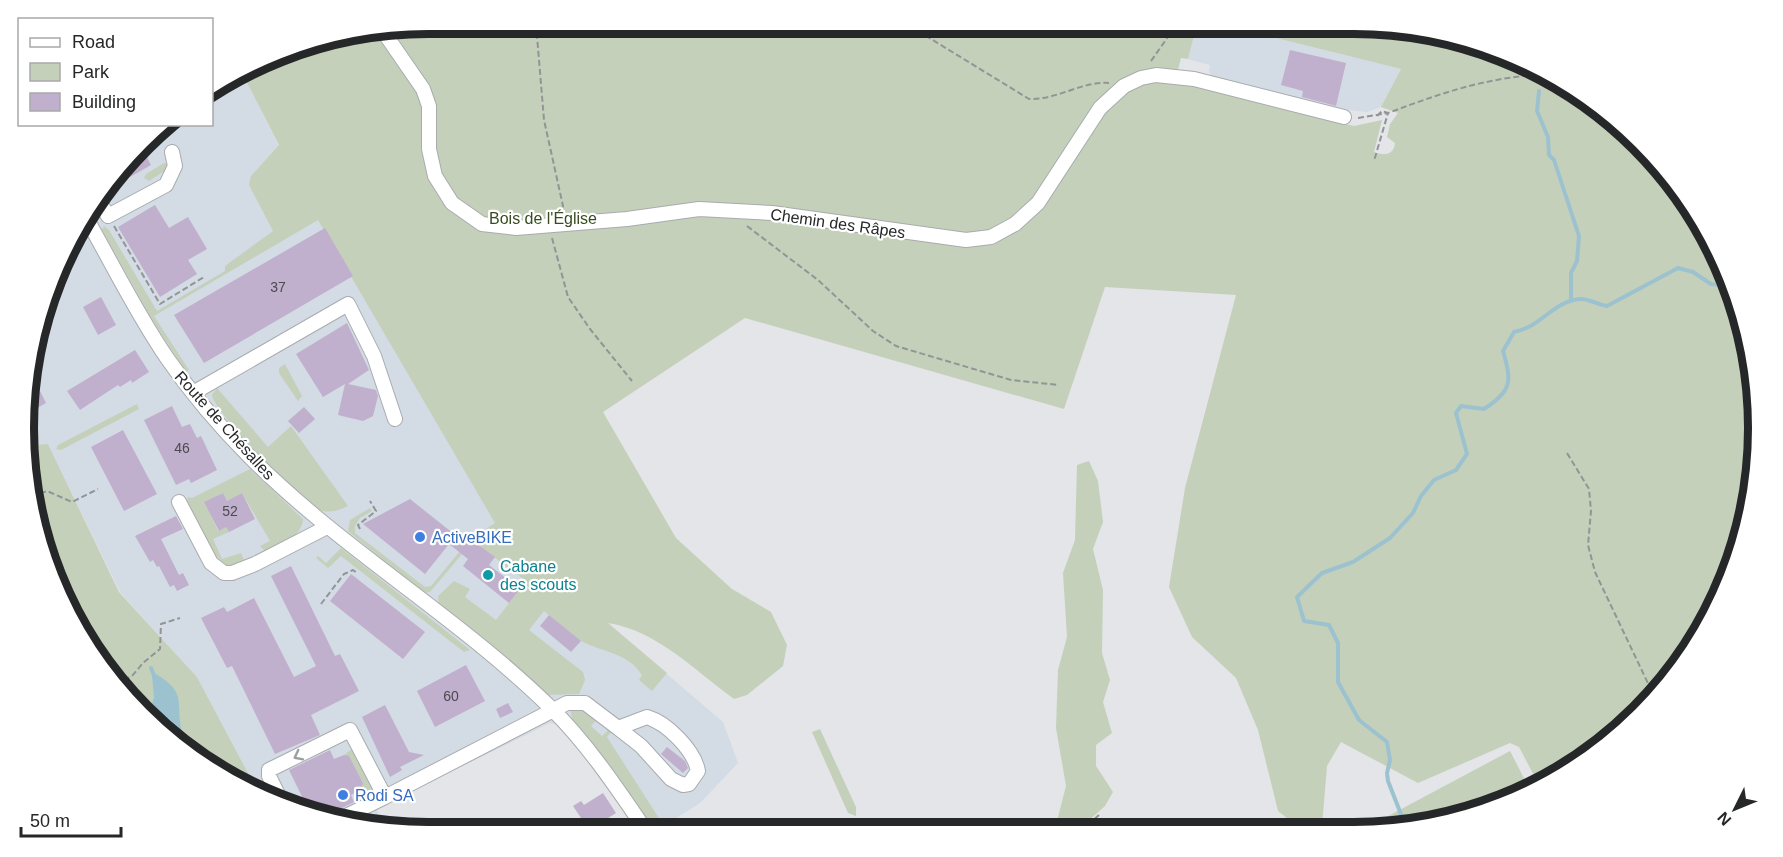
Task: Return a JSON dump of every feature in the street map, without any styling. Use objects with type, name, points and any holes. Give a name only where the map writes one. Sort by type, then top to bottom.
[{"type":"street","name":"Chemin des Râpes","points":[[387,37],[423,88],[429,106],[429,149],[435,176],[452,203],[482,224],[516,228],[627,219],[699,210],[772,213],[955,238],[991,237],[1015,224],[1038,203],[1100,108],[1124,86],[1149,76],[1194,79],[1344,117]]},
{"type":"street","points":[[95,219],[108,216],[166,185],[175,166],[172,152]]},
{"type":"street","points":[[103,207],[108,216]]},
{"type":"street","name":"Route de Chésalles","points":[[91,226],[165,356],[193,393],[250,457],[327,527],[501,663],[552,710],[592,754],[640,822]]},
{"type":"street","points":[[193,393],[348,304],[374,356],[394,419]]},
{"type":"street","points":[[179,502],[211,563],[224,573],[232,573],[255,564],[327,527]]},
{"type":"street","points":[[350,814],[532,723],[567,703],[585,703],[640,746],[677,784],[683,785],[693,780],[698,771],[696,762],[654,719],[647,717],[618,728]]},
{"type":"street","points":[[276,792],[268,776],[269,770],[350,729],[385,797]]},
{"type":"street","points":[[357,816],[359,810]]},
{"type":"path","points":[[537,34],[544,120],[563,206],[552,236],[568,297],[590,329],[632,381]]},
{"type":"path","points":[[923,34],[1029,99],[1043,99],[1097,83],[1107,82],[1124,86]]},
{"type":"path","points":[[1149,76],[1154,55],[1170,34]]},
{"type":"path","points":[[1344,117],[1377,116],[1453,89],[1503,77],[1529,75]]},
{"type":"path","points":[[1374,162],[1388,113]]},
{"type":"path","points":[[732,211],[759,236],[818,280],[873,331],[896,346],[1011,380],[1059,385]]},
{"type":"path","points":[[108,216],[160,304],[204,277]]},
{"type":"path","points":[[1567,453],[1589,489],[1591,512],[1588,545],[1594,572],[1650,689]]},
{"type":"path","points":[[40,494],[47,491],[72,502],[98,489]]},
{"type":"path","points":[[360,529],[358,525],[361,520],[376,511],[370,501]]},
{"type":"path","points":[[321,604],[344,574],[352,570],[357,573]]},
{"type":"path","points":[[125,679],[132,676],[143,663],[160,650],[161,624],[180,618]]},
{"type":"path","points":[[1091,822],[1099,815]]},
{"type":"shaded area","points":[[1194,34],[1259,34],[1401,69],[1381,107],[1367,112],[1349,110],[1212,76],[1209,72],[1210,65],[1188,59]]},
{"type":"shaded area","points":[[245,80],[279,146],[607,623],[723,722],[738,763],[700,803],[670,822],[640,822],[570,728],[550,723],[377,808],[379,819],[302,802],[254,782],[197,677],[120,592],[48,444],[35,445],[35,403],[42,352],[55,302],[87,231],[116,189],[150,150],[176,126],[213,126],[213,99]]},
{"type":"green space","name":"Bois de l'Église","points":[[428,34],[1194,34],[1188,59],[1181,58],[1175,81],[1354,126],[1382,120],[1374,152],[1385,154],[1391,152],[1394,147],[1395,143],[1387,137],[1390,124],[1398,113],[1381,107],[1401,69],[1259,34],[1380,35],[1456,48],[1481,55],[1529,75],[1552,87],[1594,116],[1614,132],[1651,169],[1696,232],[1728,302],[1745,377],[1748,403],[1748,454],[1735,530],[1728,555],[1708,603],[1696,626],[1667,668],[1651,688],[1614,725],[1552,770],[1536,779],[1519,747],[1510,743],[1418,783],[1341,742],[1327,766],[1322,822],[1292,822],[1278,811],[1258,730],[1236,678],[1192,637],[1169,587],[1185,488],[1236,295],[1105,287],[1064,409],[745,318],[603,412],[676,538],[732,589],[771,612],[787,645],[783,666],[747,695],[734,699],[660,643],[626,627],[608,623],[667,673],[652,691],[639,680],[642,675],[636,667],[622,657],[581,641],[544,611],[529,630],[583,672],[585,680],[579,694],[548,695],[439,606],[438,596],[454,581],[470,589],[465,597],[496,620],[526,581],[473,541],[430,592],[423,593],[348,531],[350,520],[370,508],[372,511],[360,518],[355,526],[355,533],[425,587],[431,586],[470,539],[495,523],[318,220],[154,316],[189,370],[186,372],[151,318],[102,230],[104,226],[109,230],[157,311],[225,271],[225,266],[273,231],[249,185],[251,176],[279,145],[245,80],[302,55],[377,38]]},
{"type":"green space","points":[[164,163],[170,164],[166,170],[149,181],[144,178],[146,174]]},
{"type":"green space","points":[[285,364],[302,396],[298,401],[279,373],[279,368]]},
{"type":"green space","points":[[217,388],[268,447],[291,426],[348,506],[333,511],[321,511],[293,490],[226,418],[212,395]]},
{"type":"green space","points":[[137,404],[139,409],[61,450],[56,449],[58,445]]},
{"type":"green space","points":[[48,444],[119,592],[197,677],[252,781],[210,756],[169,725],[132,688],[87,626],[55,555],[42,505],[35,445]]},
{"type":"green space","points":[[1089,461],[1098,481],[1103,522],[1093,549],[1103,590],[1102,653],[1110,680],[1103,702],[1112,733],[1096,745],[1096,766],[1113,792],[1105,806],[1087,822],[1057,822],[1066,786],[1056,728],[1058,670],[1067,637],[1063,573],[1075,540],[1077,465]]},
{"type":"green space","points":[[250,469],[303,519],[302,526],[289,539],[265,551],[260,546],[270,541],[242,493],[227,501],[223,493],[205,502],[218,531],[226,527],[229,532],[213,539],[222,559],[241,553],[244,560],[234,566],[227,566],[213,553],[187,501],[188,497],[192,498]]},
{"type":"green space","points":[[341,548],[470,650],[464,652],[341,556],[328,568],[316,558],[318,556],[326,563]]},
{"type":"green space","points":[[579,707],[597,719],[591,726],[602,736],[609,729],[612,731],[607,737],[661,822],[648,822],[627,790],[572,720],[571,711]]},
{"type":"green space","points":[[820,729],[856,807],[856,816],[848,813],[812,732]]},
{"type":"green space","points":[[352,749],[355,750],[375,793],[372,797],[368,797],[364,788],[361,789],[363,783],[349,757],[344,755]]},
{"type":"green space","points":[[1510,751],[1526,783],[1481,802],[1456,809],[1431,815],[1377,822]]},
{"type":"water","points":[[156,674],[173,687],[178,699],[184,737],[150,707],[154,698],[152,676]]},
{"type":"building","points":[[1290,50],[1346,63],[1336,106],[1302,97],[1303,91],[1281,85]]},
{"type":"building","points":[[146,155],[151,165],[122,182]]},
{"type":"building","points":[[155,205],[169,228],[188,217],[207,249],[188,260],[197,274],[160,297],[118,227]]},
{"type":"building","points":[[325,228],[353,276],[204,363],[174,315]]},
{"type":"building","points":[[101,297],[116,325],[98,335],[83,307]]},
{"type":"building","points":[[347,323],[369,370],[348,384],[376,390],[378,396],[373,416],[363,421],[338,415],[345,384],[323,397],[296,354]]},
{"type":"building","points":[[135,350],[149,372],[132,383],[131,380],[120,387],[118,385],[80,410],[67,391]]},
{"type":"building","points":[[37,385],[46,403],[35,409]]},
{"type":"building","points":[[172,406],[182,427],[190,424],[197,438],[201,436],[217,470],[191,483],[189,479],[176,485],[144,420]]},
{"type":"building","points":[[304,407],[315,419],[299,433],[288,421]]},
{"type":"building","points":[[123,430],[157,494],[124,511],[91,447]]},
{"type":"building","points":[[223,493],[227,501],[242,493],[255,519],[229,532],[226,527],[219,531],[204,502]]},
{"type":"building","points":[[410,499],[469,546],[473,541],[495,557],[489,565],[520,589],[509,603],[463,566],[468,559],[449,544],[425,574],[363,524]]},
{"type":"building","points":[[176,516],[183,529],[161,539],[179,575],[183,573],[189,585],[177,591],[174,585],[170,587],[159,566],[157,567],[153,560],[150,562],[135,536]]},
{"type":"building","points":[[291,566],[335,656],[340,654],[359,691],[311,715],[320,735],[275,754],[232,666],[227,668],[201,618],[224,607],[227,612],[254,598],[294,677],[316,666],[271,576]]},
{"type":"building","points":[[351,574],[425,632],[403,659],[330,601]]},
{"type":"building","points":[[549,615],[581,641],[571,652],[540,626]]},
{"type":"building","points":[[466,665],[485,701],[435,727],[417,691]]},
{"type":"building","points":[[508,703],[513,712],[500,718],[496,709]]},
{"type":"building","points":[[385,705],[409,752],[424,755],[400,767],[402,770],[390,777],[362,717]]},
{"type":"building","points":[[667,747],[685,761],[688,768],[683,773],[661,754]]},
{"type":"building","points":[[330,750],[334,759],[344,755],[349,756],[363,783],[361,789],[351,795],[354,802],[336,811],[305,803],[289,770]]},
{"type":"building","points":[[603,793],[616,813],[602,822],[584,822],[573,806],[581,801],[584,805]]},
{"type":"waterway","points":[[1539,91],[1537,111],[1548,137],[1549,155],[1554,160],[1579,236],[1577,261],[1571,273],[1571,301]]},
{"type":"waterway","points":[[1403,819],[1388,781],[1390,760],[1387,742],[1359,720],[1338,682],[1338,643],[1329,625],[1304,621],[1297,597],[1322,573],[1353,562],[1390,538],[1413,513],[1421,496],[1434,480],[1456,470],[1467,454],[1456,413],[1461,406],[1484,409],[1505,391],[1508,371],[1503,351],[1514,332],[1533,325],[1562,304],[1571,301],[1583,299],[1607,306],[1678,268],[1693,272],[1711,284],[1722,285]]},
{"type":"waterway","points":[[151,668],[155,678]]},
{"type":"place","name":"ActiveBIKE","points":[[420,537]]},
{"type":"place","name":"Cabane des scouts","points":[[488,575]]},
{"type":"place","name":"Rodi SA","points":[[343,795]]}]
